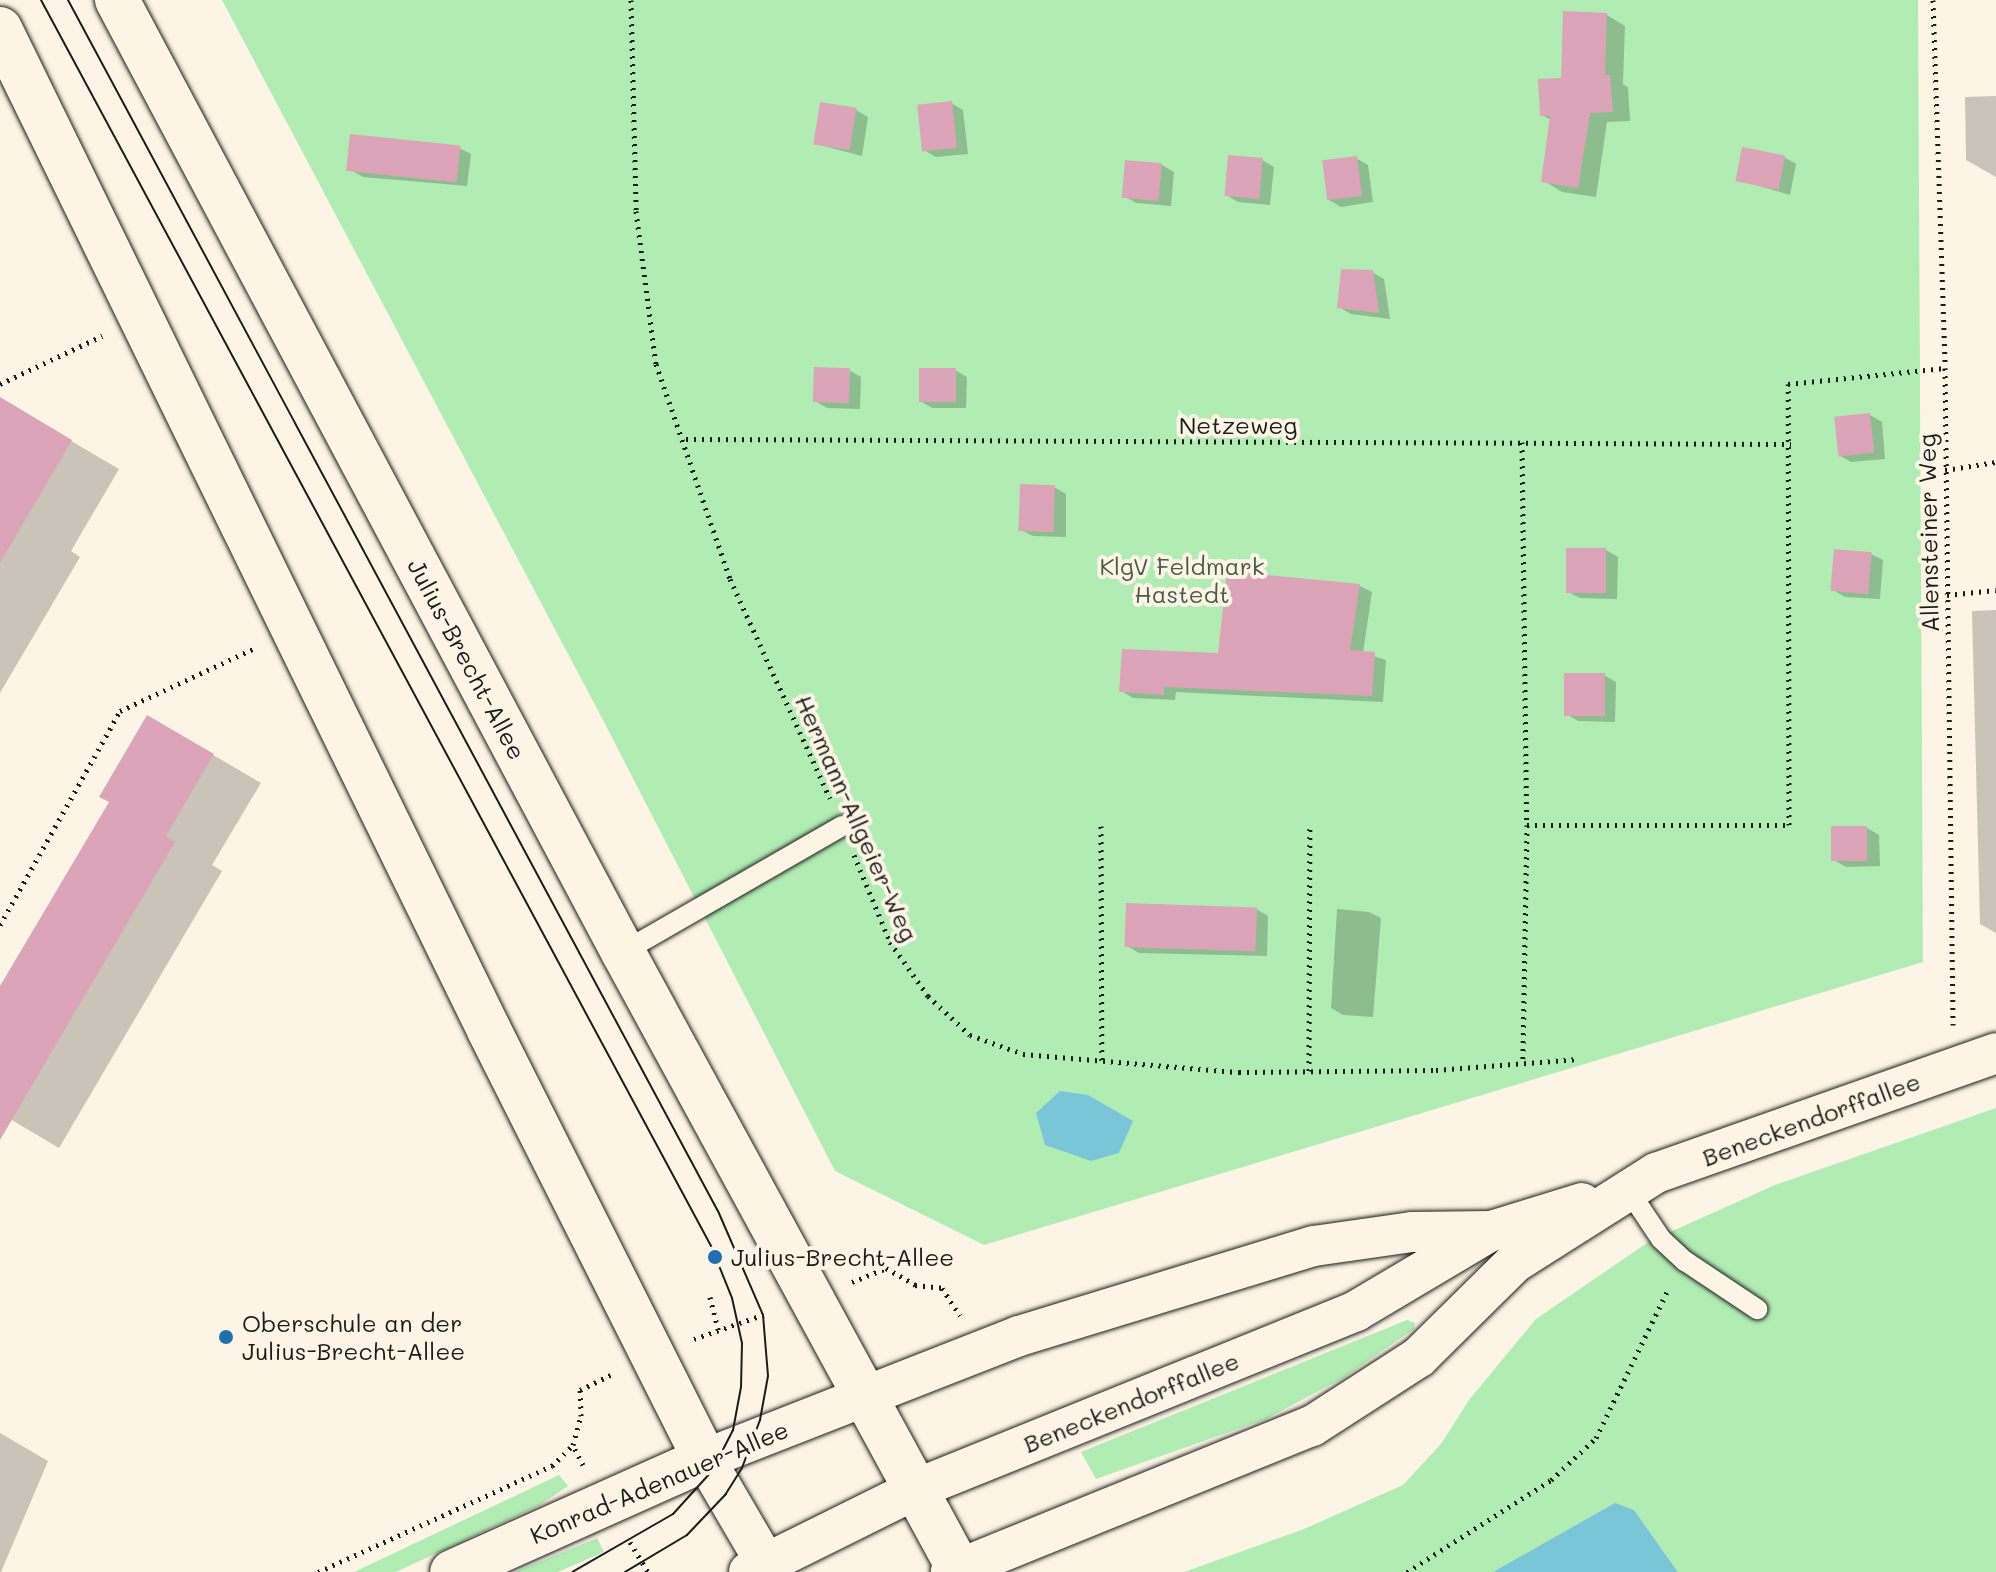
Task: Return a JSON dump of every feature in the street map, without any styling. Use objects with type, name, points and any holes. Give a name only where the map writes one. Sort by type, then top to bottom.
[{"type":"main road","name":"Julius-Brecht-Allee","points":[[117,0],[623,952],[866,1395],[956,1571]]},
{"type":"main road","points":[[0,29],[705,1459]]},
{"type":"main road","name":"Konrad-Adenauer-Allee","points":[[452,1572],[705,1459]]},
{"type":"street","name":"Beneckendorffallee","points":[[762,1569],[916,1489],[1356,1311],[1491,1231],[1627,1188],[1980,1058]]},
{"type":"street","name":"Beneckendorffallee","points":[[956,1571],[1312,1426],[1419,1357],[1514,1263],[1627,1188]]},
{"type":"street","name":"Beneckendorffallee","points":[[866,1395],[983,1351],[1314,1246],[1412,1232],[1491,1231]]},
{"type":"street","name":"Konrad-Adenauer-Allee","points":[[705,1459],[866,1395]]},
{"type":"street","points":[[705,1459],[762,1569]]},
{"type":"lane","points":[[623,952],[842,826]]},
{"type":"lane","points":[[1627,1188],[1661,1239],[1685,1261],[1757,1309]]},
{"type":"path","name":"Hermann-Allgeier-Weg","points":[[631,0],[636,211],[656,364],[686,439],[730,579],[842,826],[890,942],[928,996],[970,1035],[1023,1054],[1239,1072],[1436,1070],[1523,1060],[1579,1059]]},
{"type":"path","name":"Allensteiner Weg","points":[[1933,0],[1945,368],[1949,1012],[1980,1058]]},
{"type":"path","points":[[0,384],[142,317]]},
{"type":"path","points":[[1527,825],[1789,825],[1791,444],[1788,384],[1945,368]]},
{"type":"path","name":"Netzeweg","points":[[686,439],[989,444],[1791,444]]},
{"type":"path","points":[[1522,442],[1527,825],[1523,1060]]},
{"type":"path","points":[[1945,470],[1996,462]]},
{"type":"path","points":[[1947,595],[1996,590]]},
{"type":"path","points":[[0,925],[120,711],[296,629]]},
{"type":"path","points":[[1101,826],[1102,1061]]},
{"type":"path","points":[[1309,1071],[1310,827]]},
{"type":"path","points":[[1407,1572],[1551,1480],[1596,1438],[1685,1261]]},
{"type":"path","points":[[318,1572],[552,1466],[573,1445],[581,1416],[580,1390],[653,1355],[886,1268],[915,1285],[942,1288],[983,1351]]},
{"type":"path","points":[[710,1297],[718,1330]]},
{"type":"path","points":[[573,1445],[605,1504]]},
{"type":"green space","name":"KlgV Feldmark Hastedt","points":[[222,0],[1918,0],[1923,962],[984,1245],[835,1171],[603,720]]},
{"type":"green space","points":[[1996,1108],[1996,1572],[1678,1572],[1634,1510],[1615,1504],[1493,1572],[1184,1572],[1304,1529],[1403,1485],[1441,1444],[1469,1400],[1536,1319],[1650,1241],[1775,1185]]},
{"type":"green space","points":[[1407,1320],[1415,1323],[1414,1329],[1343,1378],[1266,1419],[1096,1479],[1081,1452]]},
{"type":"green space","points":[[559,1475],[568,1486],[540,1505],[396,1572],[354,1572]]},
{"type":"green space","points":[[597,1538],[604,1552],[558,1572],[515,1572]]},
{"type":"water","points":[[1060,1091],[1088,1095],[1133,1121],[1119,1153],[1091,1161],[1045,1145],[1036,1113]]},
{"type":"water","points":[[1615,1503],[1634,1510],[1678,1572],[1493,1572]]},
{"type":"building","points":[[1563,11],[1607,13],[1605,75],[1610,75],[1613,112],[1590,113],[1578,188],[1541,182],[1550,116],[1540,116],[1538,79],[1561,78]]},
{"type":"building","points":[[952,101],[957,148],[922,151],[917,105]]},
{"type":"building","points":[[820,102],[857,108],[850,150],[813,144]]},
{"type":"building","points":[[350,134],[460,146],[457,182],[346,171]]},
{"type":"building","points":[[1742,147],[1785,155],[1779,190],[1735,181]]},
{"type":"building","points":[[1228,155],[1263,158],[1259,199],[1224,196]]},
{"type":"building","points":[[1357,156],[1362,196],[1327,200],[1322,160]]},
{"type":"building","points":[[1125,160],[1162,163],[1159,201],[1122,198]]},
{"type":"building","points":[[1341,269],[1373,270],[1379,313],[1337,308]]},
{"type":"building","points":[[814,367],[850,368],[849,403],[813,402]]},
{"type":"building","points":[[919,368],[956,368],[956,402],[919,402]]},
{"type":"building","points":[[0,397],[72,440],[0,563]]},
{"type":"building","points":[[1870,413],[1874,453],[1838,457],[1834,417]]},
{"type":"building","points":[[1020,484],[1055,485],[1053,532],[1018,531]]},
{"type":"building","points":[[1566,548],[1606,548],[1606,593],[1566,593]]},
{"type":"building","points":[[1834,549],[1872,552],[1868,594],[1830,591]]},
{"type":"building","points":[[1227,571],[1360,584],[1350,650],[1375,652],[1372,696],[1164,687],[1164,695],[1119,692],[1122,649],[1218,653]]},
{"type":"building","points":[[1564,673],[1605,673],[1605,716],[1564,716]]},
{"type":"building","points":[[147,715],[214,754],[166,836],[175,842],[0,1140],[0,986],[109,802],[99,797]]},
{"type":"building","points":[[1831,826],[1867,826],[1867,861],[1831,861]]},
{"type":"building","points":[[1126,903],[1257,908],[1255,952],[1124,947]]},
{"type":"tram line","points":[[41,0],[711,1246],[732,1298],[742,1343],[741,1387],[733,1430],[712,1471],[673,1514],[572,1572]]},
{"type":"tram line","points":[[68,0],[718,1211],[763,1315],[768,1376],[760,1420],[742,1468],[726,1494],[687,1535],[625,1572]]},
{"type":"place","name":"Julius-Brecht-Allee","points":[[715,1257]]},
{"type":"place","name":"Oberschule an der Julius-Brecht-Allee","points":[[226,1337]]}]
